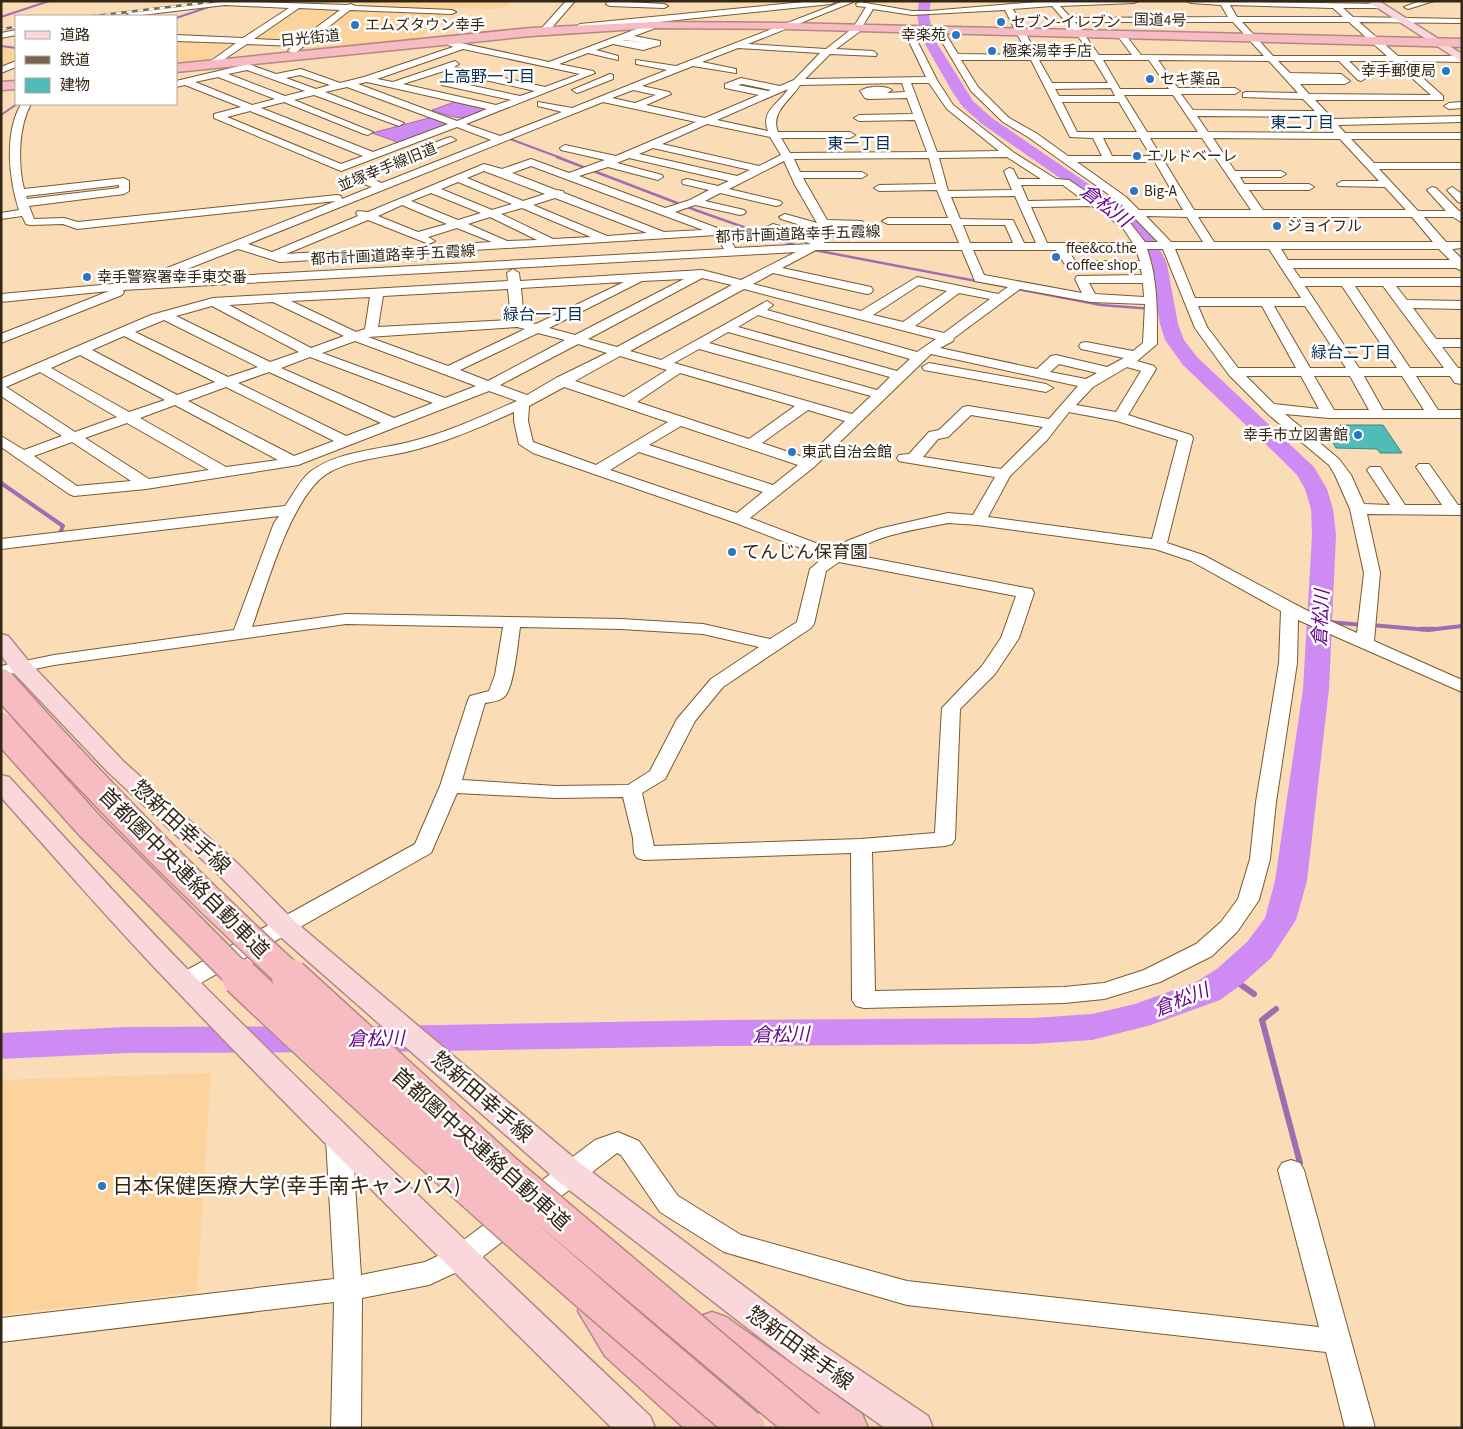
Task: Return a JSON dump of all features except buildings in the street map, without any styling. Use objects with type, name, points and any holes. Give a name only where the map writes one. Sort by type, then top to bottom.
[{"type":"highway","name":"国道4号","points":[[556,27],[674,21],[936,30],[971,21],[1022,32],[1462,43]]},
{"type":"highway","name":"日光街道","points":[[178,68],[215,69],[296,56],[439,42],[556,27]]},
{"type":"highway","points":[[1,86],[15,85]]},
{"type":"highway","name":"首都圏中央連絡自動車道","points":[[8,674],[73,764],[245,935],[506,1174],[807,1428]]},
{"type":"highway","name":"首都圏中央連絡自動車道","points":[[1,727],[52,787],[180,920],[334,1065],[581,1286],[746,1428]]},
{"type":"highway","points":[[581,1286],[619,1344],[714,1428]]},
{"type":"highway","points":[[642,1290],[720,1333],[847,1428]]},
{"type":"main road","points":[[1378,5],[1462,59]]},
{"type":"main road","name":"惣新田幸手線","points":[[1,640],[8,674],[116,767],[228,869],[284,926],[570,1174],[735,1301],[806,1353],[915,1428]]},
{"type":"main road","points":[[1,782],[94,886],[184,982],[272,1069],[339,1139],[637,1428]]},
{"type":"street","points":[[296,56],[292,51],[358,1]]},
{"type":"street","points":[[556,27],[571,1]]},
{"type":"street","points":[[612,1],[610,4],[666,4]]},
{"type":"street","points":[[777,1],[799,5]]},
{"type":"street","points":[[674,21],[835,1]]},
{"type":"street","points":[[930,13],[937,1]]},
{"type":"street","points":[[848,2],[930,13],[971,21],[1008,8],[1053,2],[1134,1]]},
{"type":"street","points":[[1191,1],[1336,6],[1440,7]]},
{"type":"street","points":[[1408,7],[1430,1]]},
{"type":"street","name":"並塚幸手線旧道","points":[[1,339],[573,111],[602,99],[625,81],[676,69],[848,2]]},
{"type":"street","points":[[1053,2],[1081,34],[1097,58],[1210,245]]},
{"type":"street","points":[[1224,2],[1229,13],[1406,204],[1460,266]]},
{"type":"street","points":[[131,14],[152,3]]},
{"type":"street","points":[[131,14],[225,3],[300,4],[452,12]]},
{"type":"street","points":[[215,69],[245,41],[300,4]]},
{"type":"street","points":[[548,65],[624,36],[648,23],[666,4]]},
{"type":"street","points":[[822,235],[796,175],[770,124],[773,111],[789,95],[799,79],[827,52],[858,28],[871,6]]},
{"type":"street","points":[[1336,6],[1462,118]]},
{"type":"street","points":[[1008,8],[1056,99],[1070,135],[1205,136],[1331,123],[1371,115]]},
{"type":"street","points":[[1448,10],[1462,16]]},
{"type":"street","points":[[1068,20],[1400,19],[1462,21]]},
{"type":"street","points":[[1296,20],[1318,40]]},
{"type":"street","points":[[912,30],[932,80],[950,107],[1005,154],[1052,181]]},
{"type":"street","points":[[936,30],[974,89],[1006,120],[1065,159],[1122,200],[1136,213],[1164,246],[1202,328],[1234,372],[1271,408],[1334,462],[1343,475],[1358,509],[1372,573],[1361,642]]},
{"type":"street","points":[[1,36],[15,32]]},
{"type":"street","points":[[1121,35],[1139,58]]},
{"type":"street","points":[[1,36],[15,39]]},
{"type":"street","points":[[611,41],[643,47],[656,43],[624,36]]},
{"type":"street","points":[[178,38],[300,44]]},
{"type":"street","points":[[439,42],[625,81],[666,94],[636,106]]},
{"type":"street","points":[[600,45],[676,69]]},
{"type":"street","points":[[735,46],[874,54]]},
{"type":"street","points":[[461,47],[367,79],[216,116],[341,168],[590,73]]},
{"type":"street","points":[[586,50],[615,58]]},
{"type":"street","points":[[392,86],[459,62],[432,57]]},
{"type":"street","points":[[955,57],[1462,59]]},
{"type":"street","points":[[503,64],[518,58]]},
{"type":"street","points":[[1152,58],[1168,75],[1174,91],[1259,213]]},
{"type":"street","points":[[1342,59],[1361,78]]},
{"type":"street","points":[[696,61],[735,69]]},
{"type":"street","points":[[1,70],[15,64]]},
{"type":"street","points":[[181,83],[215,69],[248,67],[315,92],[407,121]]},
{"type":"street","points":[[444,68],[545,90]]},
{"type":"street","points":[[215,69],[285,99],[375,130]]},
{"type":"street","points":[[275,77],[302,72],[500,140]]},
{"type":"street","points":[[470,74],[445,83],[520,99]]},
{"type":"street","points":[[753,77],[766,75]]},
{"type":"street","points":[[784,76],[799,79],[908,88],[932,80]]},
{"type":"street","points":[[549,78],[567,82]]},
{"type":"street","points":[[367,79],[495,108]]},
{"type":"street","points":[[568,176],[611,162],[781,89],[799,79]]},
{"type":"street","points":[[573,111],[537,106],[563,96],[625,81]]},
{"type":"street","points":[[768,94],[728,86],[741,81],[781,89]]},
{"type":"street","points":[[1293,82],[1342,88]]},
{"type":"street","points":[[181,83],[373,156]]},
{"type":"street","points":[[1049,86],[1117,92]]},
{"type":"street","points":[[908,88],[933,155],[941,167],[943,185],[979,278],[1091,298],[1151,301]]},
{"type":"street","points":[[1056,99],[1117,92],[1235,91]]},
{"type":"street","points":[[1315,105],[1247,100],[1307,96],[1440,98]]},
{"type":"street","points":[[602,99],[774,135],[850,135]]},
{"type":"street","points":[[26,105],[20,116],[15,173],[16,183],[30,222],[64,221],[77,226],[137,222],[346,196],[356,197]]},
{"type":"street","points":[[1449,106],[1462,105]]},
{"type":"street","points":[[1190,113],[1331,123],[1379,136],[1462,136]]},
{"type":"street","points":[[334,141],[432,116]]},
{"type":"street","points":[[859,118],[919,117]]},
{"type":"street","points":[[1262,121],[1397,124],[1462,118]]},
{"type":"street","points":[[382,187],[356,177],[491,124]]},
{"type":"street","points":[[1100,134],[1109,159]]},
{"type":"street","points":[[668,136],[687,141]]},
{"type":"street","points":[[1032,136],[1049,136]]},
{"type":"street","points":[[1379,136],[1406,166]]},
{"type":"street","points":[[650,144],[760,169]]},
{"type":"street","points":[[664,212],[694,202],[787,156],[842,150],[933,155],[1005,154]]},
{"type":"street","points":[[594,169],[564,152],[611,162],[658,177]]},
{"type":"street","points":[[628,154],[739,180]]},
{"type":"street","points":[[1005,154],[1006,182],[1020,197],[1044,246]]},
{"type":"street","points":[[733,155],[772,163]]},
{"type":"street","points":[[454,158],[556,193],[663,236],[702,274]]},
{"type":"street","points":[[1065,159],[1157,159]]},
{"type":"street","points":[[502,174],[531,162],[721,233],[732,252]]},
{"type":"street","points":[[1371,166],[1459,168]]},
{"type":"street","points":[[277,256],[333,230],[484,167]]},
{"type":"street","points":[[1232,174],[1281,174]]},
{"type":"street","points":[[796,175],[862,175]]},
{"type":"street","points":[[458,178],[606,239]]},
{"type":"street","points":[[1,216],[24,202],[124,181],[124,191],[24,202]]},
{"type":"street","points":[[686,182],[776,203]]},
{"type":"street","points":[[978,520],[1004,474],[1042,437],[1066,407],[1084,389],[1131,359],[1150,344],[1151,301],[1148,272],[1143,246],[1138,238],[1127,226],[1065,182],[1006,182]]},
{"type":"street","points":[[418,236],[589,184]]},
{"type":"street","points":[[882,184],[943,185],[1020,197],[1096,203]]},
{"type":"street","points":[[1342,184],[1387,184]]},
{"type":"street","points":[[800,187],[817,187]]},
{"type":"street","points":[[1244,191],[1309,187]]},
{"type":"street","points":[[431,189],[553,242]]},
{"type":"street","points":[[1432,190],[1460,216]]},
{"type":"street","points":[[1452,190],[1462,200]]},
{"type":"street","points":[[1244,191],[1277,204],[1313,210],[1353,214],[1460,216]]},
{"type":"street","points":[[1020,197],[1083,194]]},
{"type":"street","points":[[401,201],[510,245]]},
{"type":"street","points":[[694,202],[740,212]]},
{"type":"street","points":[[1136,213],[1259,213],[1277,204]]},
{"type":"street","points":[[1353,214],[1347,206],[1406,204]]},
{"type":"street","points":[[335,206],[368,215],[443,248]]},
{"type":"street","points":[[954,214],[1009,222],[1020,246]]},
{"type":"street","points":[[888,221],[954,214],[1018,215]]},
{"type":"street","points":[[1376,214],[1394,237]]},
{"type":"street","points":[[785,217],[822,235]]},
{"type":"street","points":[[773,227],[822,235]]},
{"type":"street","points":[[333,230],[380,252]]},
{"type":"street","points":[[238,245],[277,256],[721,233]]},
{"type":"street","points":[[241,633],[279,532],[290,510],[316,475],[358,456],[413,446],[459,431],[525,402],[771,269],[822,235]]},
{"type":"street","name":"都市計画道路幸手五霞線","points":[[136,285],[732,252],[822,235],[967,246],[1272,245],[1394,237],[1443,245],[1462,245]]},
{"type":"street","points":[[510,245],[518,323]]},
{"type":"street","points":[[1272,245],[1355,372],[1378,414]]},
{"type":"street","points":[[1060,246],[1071,265],[1148,272]]},
{"type":"street","points":[[443,248],[444,288]]},
{"type":"street","points":[[273,298],[277,256]]},
{"type":"street","points":[[1284,264],[1460,266]]},
{"type":"street","points":[[771,269],[867,290]]},
{"type":"street","points":[[1091,298],[1081,279],[1148,272]]},
{"type":"street","points":[[1,440],[74,491],[146,484],[293,462],[488,386],[576,338],[702,274]]},
{"type":"street","points":[[1,384],[164,315],[214,302],[702,274],[948,338]]},
{"type":"street","points":[[448,371],[644,277]]},
{"type":"street","points":[[862,316],[917,281],[1001,298]]},
{"type":"street","points":[[1296,282],[1462,282]]},
{"type":"street","points":[[1346,282],[1434,414]]},
{"type":"street","points":[[1387,282],[1459,376]]},
{"type":"street","points":[[1,298],[136,285]]},
{"type":"street","points":[[739,520],[808,464],[900,376],[926,358],[948,338],[1018,285]]},
{"type":"street","points":[[905,327],[957,289]]},
{"type":"street","points":[[371,331],[377,292]]},
{"type":"street","points":[[663,364],[783,296]]},
{"type":"street","points":[[273,298],[354,336],[488,386],[525,402]]},
{"type":"street","points":[[214,302],[310,353],[444,402]]},
{"type":"street","points":[[1190,302],[1310,302]]},
{"type":"street","points":[[1266,302],[1329,414]]},
{"type":"street","points":[[1404,304],[1462,305]]},
{"type":"street","points":[[757,311],[926,358],[1084,389]]},
{"type":"street","points":[[164,315],[269,367],[394,423]]},
{"type":"street","points":[[23,455],[371,331],[518,323],[538,327],[855,420]]},
{"type":"street","points":[[727,328],[900,376]]},
{"type":"street","points":[[124,332],[347,442]]},
{"type":"street","points":[[1433,343],[1462,343]]},
{"type":"street","points":[[697,344],[881,395]]},
{"type":"street","points":[[1086,346],[1131,359],[1149,369],[1120,417]]},
{"type":"street","points":[[81,350],[293,462]]},
{"type":"street","points":[[926,358],[1039,374],[1084,389]]},
{"type":"street","points":[[1039,374],[1056,359],[1109,372]]},
{"type":"street","points":[[40,367],[225,473]]},
{"type":"street","points":[[626,403],[679,368]]},
{"type":"street","points":[[1234,372],[1406,372],[1459,376]]},
{"type":"street","points":[[561,382],[808,464]]},
{"type":"street","points":[[1,390],[146,484]]},
{"type":"street","points":[[525,402],[522,421],[526,444],[836,556],[1026,593],[1010,638],[989,670],[952,708],[945,808],[945,839],[861,846],[644,853],[643,838],[632,791]]},
{"type":"street","points":[[750,445],[806,406]]},
{"type":"street","points":[[1066,407],[1120,417],[1186,438],[1158,545]]},
{"type":"street","points":[[1271,408],[1329,414],[1462,414]]},
{"type":"street","points":[[1004,474],[909,458],[934,435],[943,434],[968,410],[1052,424]]},
{"type":"street","points":[[597,471],[678,421]]},
{"type":"street","points":[[637,446],[775,491]]},
{"type":"street","points":[[321,451],[342,462]]},
{"type":"street","points":[[1424,467],[1457,510]]},
{"type":"street","points":[[1375,470],[1401,510]]},
{"type":"street","points":[[1358,509],[1457,510]]},
{"type":"street","points":[[1,544],[290,510]]},
{"type":"street","points":[[450,786],[556,792],[632,791],[658,775],[686,719],[717,683],[805,624],[818,569],[854,544],[884,532],[948,518],[978,520],[1158,545],[1197,558],[1295,611],[1361,642],[1458,682]]},
{"type":"street","points":[[861,846],[864,1000],[1064,995],[1104,991],[1152,976],[1204,950],[1229,927],[1248,900],[1260,859],[1266,802],[1295,611]]},
{"type":"street","points":[[8,674],[64,659],[346,619],[512,623],[549,622],[702,629],[772,645]]},
{"type":"street","points":[[184,982],[424,848],[450,786],[477,700],[497,694],[504,675],[512,623]]},
{"type":"street","points":[[339,1139],[348,1289],[346,1428]]},
{"type":"street","points":[[1,1330],[348,1289],[428,1273],[462,1257],[604,1147],[618,1142],[630,1148],[669,1204],[732,1244],[907,1294],[1337,1341]]},
{"type":"street","points":[[1292,1170],[1360,1428]]},
{"type":"shaded area","name":"エムズタウン幸手","points":[[365,1],[512,1],[506,7],[494,9],[456,8],[419,40],[298,52],[306,44],[250,41],[298,7],[353,9]]},
{"type":"shaded area","points":[[178,40],[230,44],[205,62],[178,65]]},
{"type":"shaded area","points":[[1,47],[15,49],[15,63],[6,67],[1,66]]},
{"type":"shaded area","points":[[455,102],[488,110],[460,118],[432,110]]},
{"type":"shaded area","points":[[435,118],[448,125],[400,143],[372,133]]},
{"type":"shaded area","name":"日本保健医療大学(幸手南キャンパス)","points":[[211,1073],[197,1292],[1,1315],[1,1080]]},
{"type":"waterway","points":[[1,17],[49,1]]},
{"type":"waterway","name":"倉松川","points":[[1,1046],[126,1040],[382,1039],[722,1033],[1033,1031],[1092,1027],[1139,1016],[1208,991],[1230,976],[1259,950],[1280,920],[1291,881],[1316,689],[1324,535],[1322,509],[1316,489],[1306,472],[1190,361],[1175,340],[1169,324],[1158,264],[1147,239],[1125,216],[987,121],[968,104],[927,37],[923,15],[925,1]]},
{"type":"waterway","points":[[178,17],[215,5]]},
{"type":"waterway","points":[[1,46],[15,48]]},
{"type":"waterway","points":[[1,115],[16,105]]},
{"type":"waterway","points":[[510,139],[561,158]]},
{"type":"waterway","points":[[557,157],[698,211],[800,247]]},
{"type":"waterway","points":[[809,249],[1101,305],[1166,310]]},
{"type":"waterway","points":[[1,483],[63,526],[60,533]]},
{"type":"waterway","points":[[1329,622],[1363,625]]},
{"type":"waterway","points":[[1371,625],[1428,630],[1462,626]]},
{"type":"waterway","points":[[1420,629],[1434,629]]},
{"type":"waterway","points":[[1230,977],[1254,994]]},
{"type":"waterway","points":[[1276,1009],[1262,1020],[1300,1163]]},
{"type":"railway","points":[[102,15],[219,1]]},
{"type":"railway","points":[[1,29],[15,27]]},
{"type":"place","name":"セブン-イレブン","points":[[1001,22]]},
{"type":"place","name":"エムズタウン幸手","points":[[355,25]]},
{"type":"place","name":"幸楽苑","points":[[956,35]]},
{"type":"place","name":"極楽湯幸手店","points":[[992,51]]},
{"type":"place","name":"幸手郵便局","points":[[1446,71]]},
{"type":"place","name":"セキ薬品","points":[[1150,79]]},
{"type":"place","name":"エルドベーレ","points":[[1137,156]]},
{"type":"place","name":"Big-A","points":[[1134,191]]},
{"type":"place","name":"ジョイフル","points":[[1277,226]]},
{"type":"place","name":"ffee&co.the coffee shop","points":[[1056,257]]},
{"type":"place","name":"幸手警察署幸手東交番","points":[[87,277]]},
{"type":"place","name":"幸手市立図書館","points":[[1358,435]]},
{"type":"place","name":"東武自治会館","points":[[792,452]]},
{"type":"place","name":"てんじん保育園","points":[[732,552]]},
{"type":"place","name":"日本保健医療大学(幸手南キャンパス)","points":[[102,1186]]},
{"type":"district","name":"上高野一丁目","points":[[487,76]]},
{"type":"district","name":"東二丁目","points":[[1302,122]]},
{"type":"district","name":"東一丁目","points":[[859,143]]},
{"type":"district","name":"緑台一丁目","points":[[543,314]]},
{"type":"district","name":"緑台二丁目","points":[[1351,352]]}]
